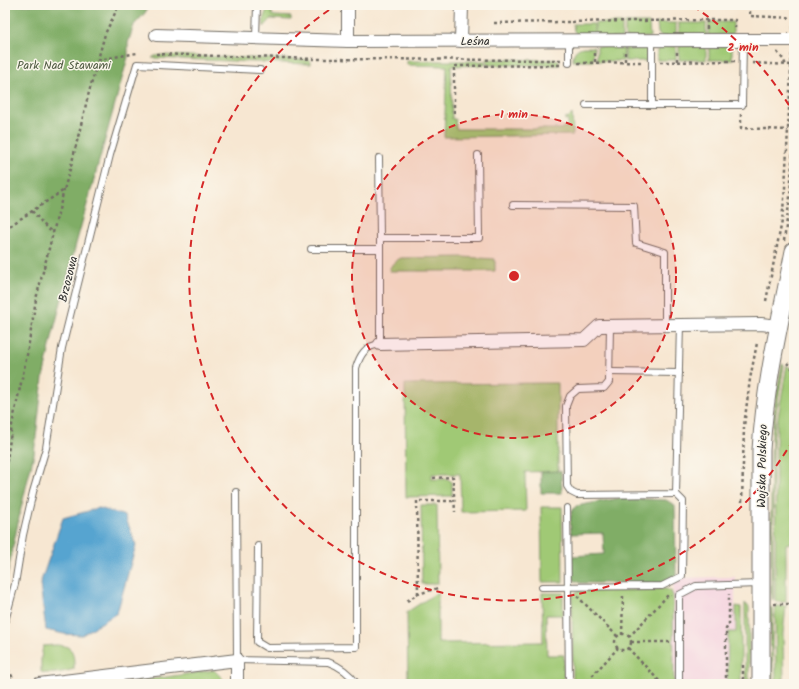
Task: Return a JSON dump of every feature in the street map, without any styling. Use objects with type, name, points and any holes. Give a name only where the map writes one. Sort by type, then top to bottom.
[{"type":"main road","name":"Wojska Polskiego","points":[[761,684],[762,430],[768,384],[779,326],[789,247]]},
{"type":"street","points":[[348,5],[348,41]]},
{"type":"street","points":[[461,41],[462,5]]},
{"type":"street","name":"Leśna","points":[[156,35],[348,41],[793,40]]},
{"type":"street","points":[[380,344],[584,340],[599,326],[762,324],[779,326]]},
{"type":"street","points":[[39,684],[237,660],[237,684]]},
{"type":"lane","points":[[256,38],[257,5]]},
{"type":"lane","points":[[586,105],[742,105],[743,61],[739,40]]},
{"type":"lane","points":[[568,63],[569,41]]},
{"type":"lane","points":[[652,41],[652,105]]},
{"type":"lane","name":"Brzozowa","points":[[5,621],[15,584],[32,499],[46,448],[62,348],[110,155],[137,64],[260,70]]},
{"type":"lane","points":[[380,238],[479,238],[478,155]]},
{"type":"lane","points":[[258,546],[257,642],[267,648],[356,647],[356,368],[359,358],[364,351],[372,345],[380,344],[379,158]]},
{"type":"lane","points":[[514,204],[634,206],[636,243],[665,252],[665,324]]},
{"type":"lane","points":[[311,249],[380,249]]},
{"type":"lane","points":[[676,494],[680,324]]},
{"type":"lane","points":[[542,587],[662,586],[682,576],[683,501],[676,494],[577,495],[571,492],[567,486],[566,406],[570,396],[578,390],[604,388],[609,382],[610,326]]},
{"type":"lane","points":[[610,372],[679,372]]},
{"type":"lane","points":[[236,492],[237,660],[328,662],[336,664],[342,668],[357,684]]},
{"type":"lane","points":[[567,508],[569,684]]},
{"type":"lane","points":[[679,684],[679,595],[696,586],[761,584]]},
{"type":"path","points":[[5,474],[12,425],[27,355],[36,299],[104,34],[119,5]]},
{"type":"path","points":[[750,5],[750,16],[794,18]]},
{"type":"path","points":[[766,301],[782,221],[794,9]]},
{"type":"path","points":[[707,20],[707,40]]},
{"type":"path","points":[[494,23],[735,20],[739,40]]},
{"type":"path","points":[[182,55],[314,59],[564,60],[568,63]]},
{"type":"path","points":[[487,59],[487,65]]},
{"type":"path","points":[[454,113],[454,66],[743,61],[748,63],[791,65]]},
{"type":"path","points":[[742,105],[741,128],[788,130]]},
{"type":"path","points":[[789,247],[794,129]]},
{"type":"path","points":[[5,229],[64,190]]},
{"type":"path","points":[[32,211],[53,233]]},
{"type":"path","points":[[785,362],[794,370]]},
{"type":"path","points":[[433,478],[453,477],[454,512]]},
{"type":"path","points":[[418,594],[418,501],[454,501]]},
{"type":"path","points":[[407,601],[418,594],[438,588]]},
{"type":"path","points":[[622,635],[622,594],[630,594]]},
{"type":"path","points":[[726,684],[726,629],[730,624],[729,594]]},
{"type":"path","points":[[629,637],[668,595]]},
{"type":"path","points":[[577,596],[618,637]]},
{"type":"path","points":[[774,604],[794,604]]},
{"type":"path","points":[[618,648],[616,639],[618,637],[622,635],[629,637]]},
{"type":"path","points":[[618,648],[622,650],[630,646],[631,642],[629,637]]},
{"type":"path","points":[[631,642],[670,642]]},
{"type":"path","points":[[592,676],[618,648]]},
{"type":"path","points":[[628,648],[662,684]]},
{"type":"path","points":[[5,664],[13,678],[13,684]]},
{"type":"path","points":[[743,664],[743,684]]},
{"type":"shaded area","points":[[735,577],[735,684],[675,684],[673,578]]},
{"type":"green space","name":"Park Nad Stawami","points":[[5,5],[149,5],[145,13],[134,25],[128,43],[128,57],[53,333],[43,378],[34,454],[5,586]]},
{"type":"green space","points":[[269,5],[272,5],[272,15],[291,17],[291,20],[271,19],[264,27],[263,19]]},
{"type":"green space","points":[[709,22],[733,22],[733,35],[708,35]]},
{"type":"green space","points":[[595,23],[622,23],[622,38],[595,38]]},
{"type":"green space","points":[[625,23],[649,23],[650,37],[625,38]]},
{"type":"green space","points":[[657,23],[676,23],[676,37],[660,36],[658,33]]},
{"type":"green space","points":[[679,23],[706,23],[706,37],[679,37]]},
{"type":"green space","points":[[573,24],[594,24],[594,38],[579,37],[574,31]]},
{"type":"green space","points":[[706,45],[706,60],[679,60],[679,46]]},
{"type":"green space","points":[[709,45],[732,45],[732,60],[709,60]]},
{"type":"green space","points":[[597,46],[624,46],[623,61],[597,61]]},
{"type":"green space","points":[[625,46],[650,46],[650,61],[625,61]]},
{"type":"green space","points":[[662,46],[676,46],[676,60],[657,60],[657,50]]},
{"type":"green space","points":[[583,47],[594,47],[593,61],[573,61],[575,52]]},
{"type":"green space","points":[[162,55],[310,60],[310,64],[152,58]]},
{"type":"green space","points":[[487,59],[559,60],[559,65],[487,65]]},
{"type":"green space","points":[[407,61],[485,61],[485,65],[451,66],[452,119],[455,119],[456,129],[561,129],[563,127],[568,127],[568,120],[565,120],[565,118],[572,114],[573,135],[444,137],[447,66],[407,65]]},
{"type":"green space","points":[[462,257],[495,259],[495,271],[389,271],[391,266],[401,258]]},
{"type":"green space","points":[[782,364],[784,365],[776,412],[773,445],[773,599],[771,600],[772,432],[775,403]]},
{"type":"green space","points":[[787,365],[794,372],[794,542],[786,544],[786,602],[776,602],[777,423]]},
{"type":"green space","points":[[558,383],[558,471],[525,472],[526,511],[461,512],[460,474],[432,474],[432,479],[448,479],[452,482],[452,496],[406,497],[405,384]]},
{"type":"green space","points":[[561,471],[562,493],[541,493],[541,472]]},
{"type":"green space","points":[[620,498],[666,500],[675,505],[676,575],[663,583],[580,583],[574,580],[572,576],[572,556],[604,554],[603,533],[571,534],[570,519],[573,509],[576,506]]},
{"type":"green space","points":[[421,505],[437,505],[438,584],[422,584]]},
{"type":"green space","points":[[541,507],[562,507],[563,582],[542,582]]},
{"type":"green space","points":[[666,589],[671,591],[673,596],[674,684],[573,684],[572,598],[574,594],[578,591]]},
{"type":"green space","points":[[438,592],[438,643],[543,642],[542,593],[563,593],[563,615],[546,615],[547,655],[564,655],[564,684],[408,684],[407,612]]},
{"type":"green space","points":[[745,603],[749,607],[749,684],[745,684]]},
{"type":"green space","points":[[736,606],[741,607],[741,684],[727,684],[728,632],[736,632]]},
{"type":"green space","points":[[776,606],[786,606],[783,634],[784,684],[776,684]]},
{"type":"green space","points":[[770,607],[772,608],[773,684],[771,684]]},
{"type":"green space","points":[[43,646],[66,646],[72,651],[74,658],[74,669],[53,673],[41,672]]},
{"type":"green space","points":[[214,670],[223,679],[224,684],[119,684]]},
{"type":"water","points":[[99,508],[125,516],[136,545],[117,613],[82,635],[64,634],[46,630],[40,584],[63,518]]}]
